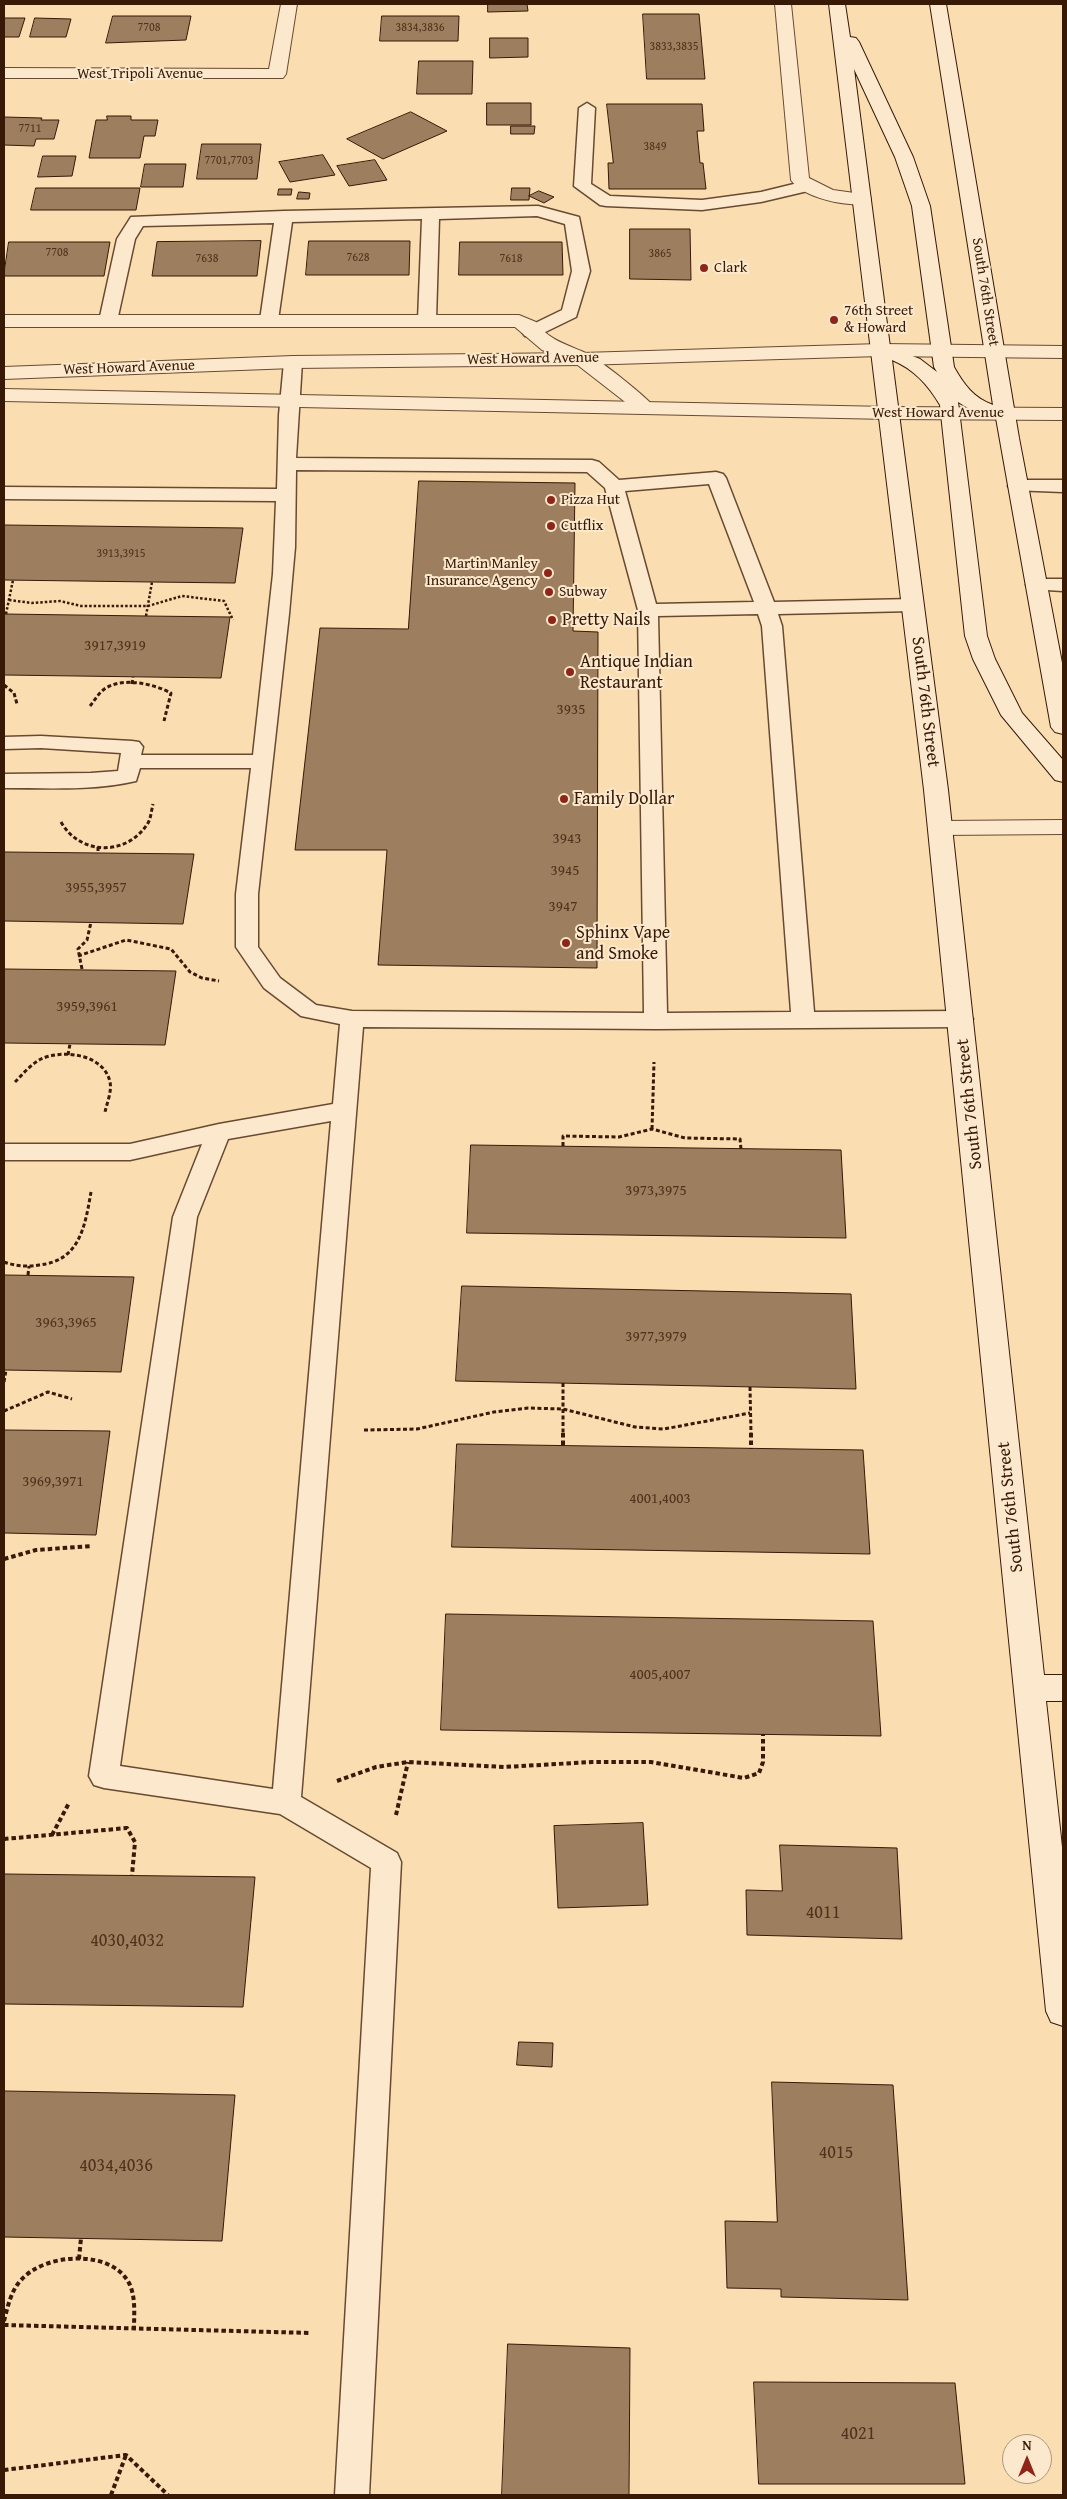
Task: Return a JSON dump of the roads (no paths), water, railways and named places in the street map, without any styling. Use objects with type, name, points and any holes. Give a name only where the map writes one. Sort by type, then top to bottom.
[{"type":"main road","name":"West Tripoli Avenue","points":[[4,74],[277,74],[289,4]]},
{"type":"main road","points":[[783,4],[797,172],[800,180],[806,186],[826,194],[862,199]]},
{"type":"main road","name":"South 76th Street","points":[[938,4],[1005,414],[1036,585],[1059,684],[1063,727]]},
{"type":"main road","points":[[838,11],[904,157],[921,206],[944,366],[952,381],[966,399],[986,410],[1005,414]]},
{"type":"main road","name":"South 76th Street","points":[[838,11],[941,828],[1063,2011]]},
{"type":"main road","points":[[4,321],[519,321],[529,326],[531,332],[549,346],[582,359],[645,408]]},
{"type":"main road","points":[[880,350],[909,359],[924,370],[942,391],[951,414],[976,636],[984,659],[1012,715],[1063,775]]},
{"type":"main road","name":"West Howard Avenue","points":[[4,373],[292,362],[582,359],[880,350],[1063,352]]},
{"type":"main road","name":"West Howard Avenue","points":[[4,395],[888,413],[1063,414]]},
{"type":"main road","points":[[941,828],[1063,827]]},
{"type":"main road","points":[[1030,1688],[1063,1688]]},
{"type":"lane","points":[[587,108],[582,186],[606,201],[702,205],[761,197],[806,186]]},
{"type":"lane","points":[[108,321],[126,239],[137,221],[538,211],[573,221],[581,271],[570,313],[531,332]]},
{"type":"lane","points":[[427,320],[430,213]]},
{"type":"lane","points":[[269,320],[284,216]]},
{"type":"lane","points":[[292,362],[288,400],[288,464],[283,574],[247,894],[247,948],[272,983],[309,1011],[352,1019],[656,1021],[961,1019]]},
{"type":"lane","points":[[288,464],[592,466],[614,486],[648,610],[656,1021]]},
{"type":"lane","points":[[614,486],[716,478],[766,606],[772,626],[803,1019]]},
{"type":"lane","points":[[1018,486],[1063,486]]},
{"type":"lane","points":[[4,493],[287,495]]},
{"type":"lane","points":[[1036,585],[1063,585]]},
{"type":"lane","points":[[648,610],[766,606],[913,605]]},
{"type":"lane","points":[[4,743],[41,742],[132,747],[128,776],[91,780],[4,781]]},
{"type":"lane","points":[[130,762],[262,761]]},
{"type":"lane","points":[[286,1803],[352,1019]]},
{"type":"lane","points":[[4,1152],[130,1152],[219,1132],[343,1111]]},
{"type":"lane","points":[[219,1132],[185,1216],[104,1776],[286,1803],[386,1862],[352,2495]]},
{"type":"place","name":"Clark","points":[[704,268]]},
{"type":"place","name":"76th Street & Howard","points":[[834,320]]},
{"type":"place","name":"Pizza Hut","points":[[551,500]]},
{"type":"place","name":"Cutflix","points":[[551,526]]},
{"type":"place","name":"Martin Manley Insurance Agency","points":[[548,573]]},
{"type":"place","name":"Subway","points":[[549,592]]},
{"type":"place","name":"Pretty Nails","points":[[552,620]]},
{"type":"place","name":"Antique Indian Restaurant","points":[[570,672]]},
{"type":"place","name":"Family Dollar","points":[[564,799]]},
{"type":"place","name":"Sphinx Vape and Smoke","points":[[566,943]]}]
